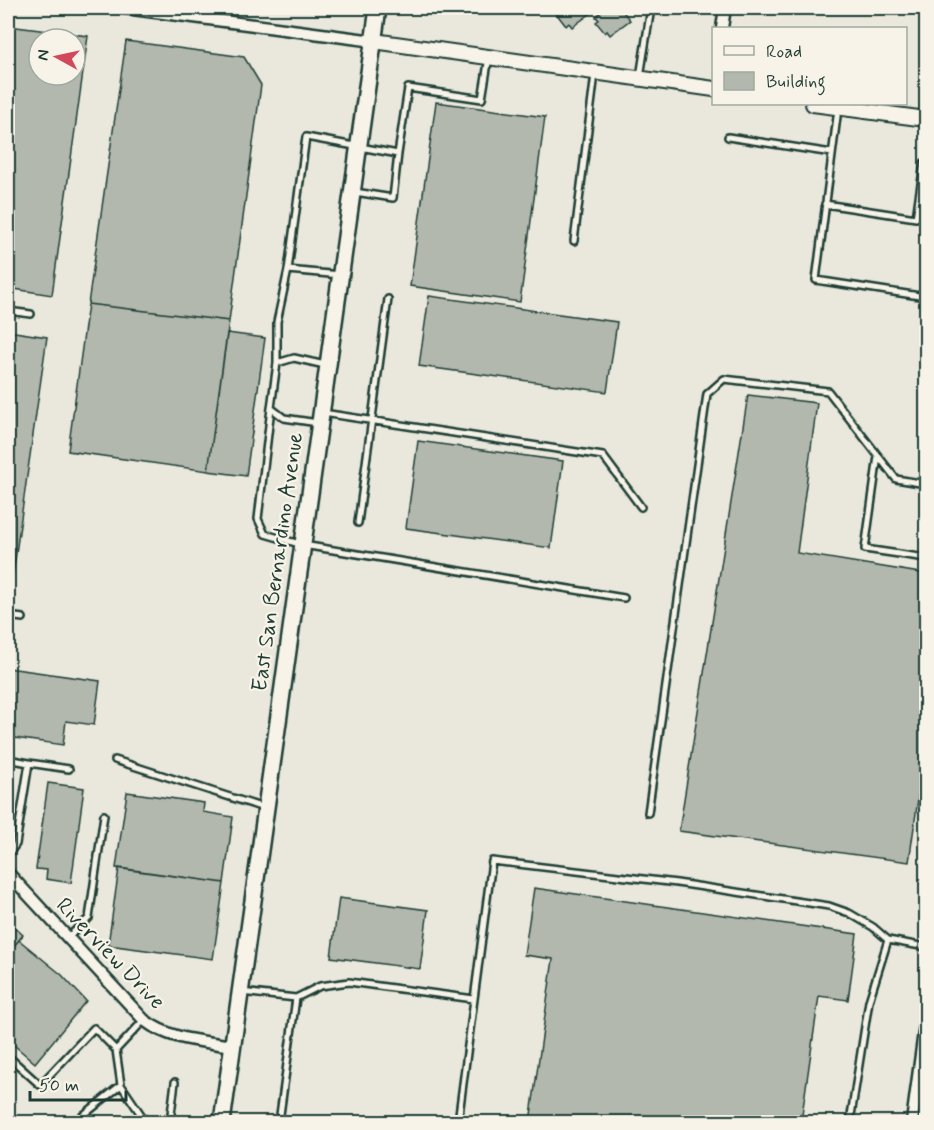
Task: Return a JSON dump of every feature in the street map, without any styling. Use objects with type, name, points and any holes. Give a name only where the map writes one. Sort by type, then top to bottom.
[{"type":"main road","name":"East San Bernardino Avenue","points":[[222,1122],[378,8]]},
{"type":"street","points":[[127,8],[712,89]]},
{"type":"street","points":[[722,27],[725,8]]},
{"type":"street","points":[[821,105],[927,119]]},
{"type":"street","name":"Riverview Drive","points":[[8,873],[144,1020],[170,1035],[233,1046]]},
{"type":"street","points":[[912,1122],[921,1098],[927,1017]]},
{"type":"lane","points":[[640,79],[651,8]]},
{"type":"lane","points":[[352,192],[393,198],[408,88],[482,99],[489,57]]},
{"type":"lane","points":[[574,241],[596,73]]},
{"type":"lane","points":[[838,107],[816,280],[927,297]]},
{"type":"lane","points":[[398,154],[306,137],[288,270],[277,322],[277,363],[258,519],[265,534],[303,545],[624,598]]},
{"type":"lane","points":[[728,137],[832,153]]},
{"type":"lane","points":[[825,204],[916,218],[924,163],[927,163]]},
{"type":"lane","points":[[288,270],[341,275]]},
{"type":"lane","points":[[358,523],[388,299]]},
{"type":"lane","points":[[8,311],[31,314]]},
{"type":"lane","points":[[277,363],[294,358],[328,365]]},
{"type":"lane","points":[[648,813],[707,394],[724,379],[828,391],[896,479],[927,484]]},
{"type":"lane","points":[[271,408],[284,418],[372,421],[603,456],[640,507]]},
{"type":"lane","points":[[878,456],[865,549],[927,558]]},
{"type":"lane","points":[[8,616],[23,618]]},
{"type":"lane","points":[[8,759],[69,769]]},
{"type":"lane","points":[[115,760],[266,808]]},
{"type":"lane","points":[[8,855],[16,844],[29,763]]},
{"type":"lane","points":[[68,938],[88,918],[104,814]]},
{"type":"lane","points":[[458,1122],[492,861],[676,883],[829,906],[849,913],[873,927],[888,940],[927,947]]},
{"type":"lane","points":[[850,1122],[869,1001],[888,940]]},
{"type":"lane","points":[[240,992],[296,998],[320,986],[349,982],[474,999]]},
{"type":"lane","points":[[279,1122],[296,998]]},
{"type":"lane","points":[[116,1050],[144,1020]]},
{"type":"lane","points":[[8,1056],[40,1085],[94,1028],[116,1050],[121,1085],[146,1122]]},
{"type":"lane","points":[[170,1122],[175,1082]]},
{"type":"lane","points":[[75,1122],[121,1085]]},
{"type":"building","points":[[558,8],[620,8],[630,20],[610,35],[607,31],[605,33],[596,22],[599,20],[596,17],[600,13],[597,9],[572,27],[569,23],[566,26],[556,13],[560,11]]},
{"type":"building","points":[[8,26],[27,28],[27,87],[81,87],[52,295],[8,288]]},
{"type":"building","points":[[126,41],[244,57],[261,85],[229,321],[88,304]]},
{"type":"building","points":[[436,102],[545,117],[520,302],[410,286]]},
{"type":"building","points":[[429,296],[617,322],[607,392],[419,366]]},
{"type":"building","points":[[88,304],[229,321],[208,471],[68,451]]},
{"type":"building","points":[[8,331],[47,337],[13,574],[8,573]]},
{"type":"building","points":[[227,333],[265,338],[246,476],[208,471]]},
{"type":"building","points":[[748,395],[817,403],[797,553],[926,574],[926,743],[909,862],[679,831]]},
{"type":"building","points":[[418,441],[563,461],[551,548],[406,528]]},
{"type":"building","points":[[8,668],[100,681],[94,725],[66,721],[63,745],[8,737]]},
{"type":"building","points":[[48,783],[84,788],[71,883],[46,879],[47,870],[36,869]]},
{"type":"building","points":[[127,792],[204,803],[203,812],[233,817],[224,883],[116,868]]},
{"type":"building","points":[[119,868],[224,883],[213,959],[108,945]]},
{"type":"building","points":[[534,888],[857,934],[848,1000],[819,996],[801,1122],[530,1122],[553,959],[524,955]]},
{"type":"building","points":[[339,898],[428,910],[420,969],[331,957]]},
{"type":"building","points":[[8,921],[23,935],[8,953]]},
{"type":"building","points":[[19,940],[62,975],[86,1001],[35,1063],[8,1040],[8,953]]}]
